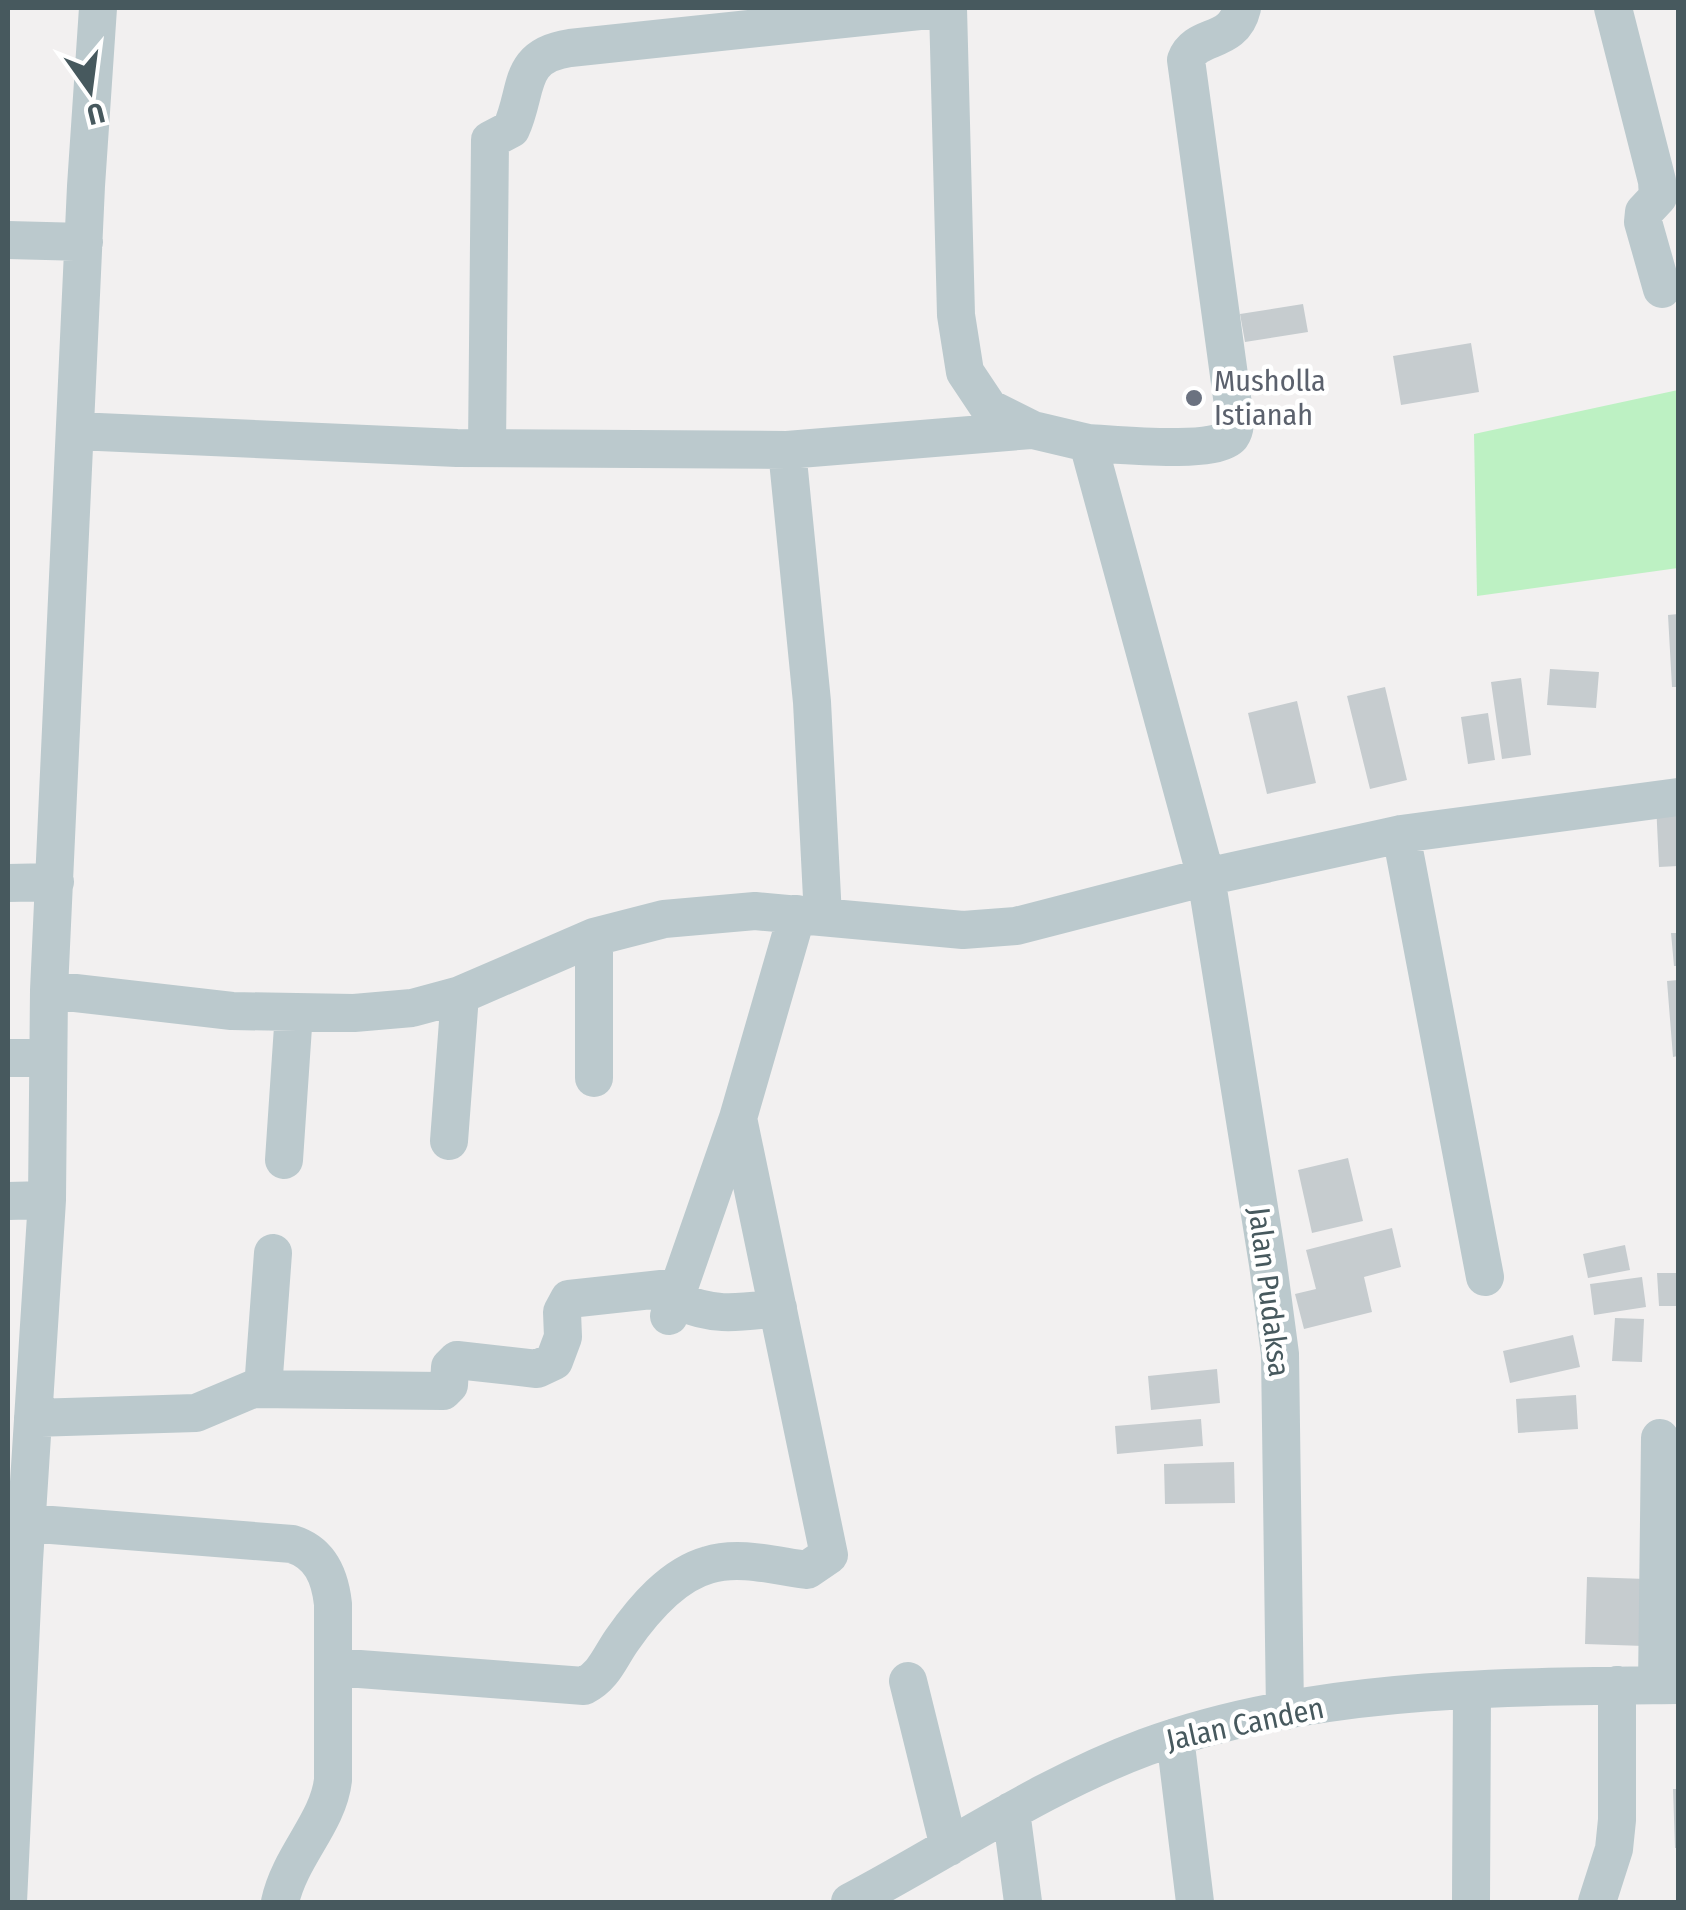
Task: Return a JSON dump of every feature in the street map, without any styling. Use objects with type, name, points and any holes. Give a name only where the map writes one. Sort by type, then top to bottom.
[{"type":"street","points":[[8,1902],[16,1561],[26,1523],[48,1200],[49,990],[98,8]]},
{"type":"street","points":[[487,448],[490,140],[511,129],[523,82],[538,59],[570,48],[948,8],[956,315],[965,372],[989,408],[1034,430],[1088,442],[1202,445],[1225,440],[1234,430],[1234,412],[1186,60],[1196,46],[1227,33],[1242,8]]},
{"type":"street","points":[[1613,8],[1657,181],[1658,197],[1644,212],[1643,222],[1662,290]]},
{"type":"street","points":[[8,240],[84,242]]},
{"type":"street","points":[[76,431],[487,448],[786,450],[1034,430]]},
{"type":"street","name":"Jalan Pudaksa","points":[[1088,442],[1206,877],[1280,1354],[1285,1710]]},
{"type":"street","points":[[674,1301],[810,916],[812,702],[786,450]]},
{"type":"street","points":[[49,990],[232,1011],[354,1013],[412,1008],[460,995],[594,936],[664,919],[755,911],[963,930],[1016,926],[1206,877],[1401,834],[1678,797]]},
{"type":"street","points":[[1401,834],[1484,1277]]},
{"type":"street","points":[[8,884],[55,882]]},
{"type":"street","points":[[594,936],[594,1078]]},
{"type":"street","points":[[449,1141],[460,995]]},
{"type":"street","points":[[284,1160],[294,1012]]},
{"type":"street","points":[[8,1058],[48,1058]]},
{"type":"street","points":[[333,1667],[584,1686],[597,1679],[662,1591],[707,1565],[745,1562],[807,1570],[829,1555],[738,1118]]},
{"type":"street","points":[[8,1201],[48,1200]]},
{"type":"street","points":[[263,1389],[273,1252]]},
{"type":"street","points":[[33,1418],[196,1413],[238,1393],[263,1389],[442,1392],[450,1385],[450,1367],[457,1360],[537,1369],[554,1361],[563,1336],[562,1312],[569,1299],[674,1301],[704,1312],[778,1308]]},
{"type":"street","points":[[1660,1438],[1668,1685]]},
{"type":"street","points":[[26,1523],[301,1547],[316,1559],[330,1583],[332,1790],[291,1866],[280,1902]]},
{"type":"street","points":[[908,1682],[949,1847]]},
{"type":"street","points":[[1597,1902],[1614,1848],[1618,1820],[1616,1685]]},
{"type":"street","name":"Jalan Canden","points":[[850,1902],[1044,1792],[1144,1748],[1209,1726],[1285,1710],[1404,1695],[1668,1685]]},
{"type":"street","points":[[1471,1902],[1472,1690]]},
{"type":"street","points":[[1175,1737],[1195,1902]]},
{"type":"street","points":[[1011,1811],[1023,1902]]},
{"type":"green space","points":[[1678,390],[1678,568],[1477,596],[1474,434]]},
{"type":"building","points":[[1303,304],[1308,332],[1245,342],[1240,314]]},
{"type":"building","points":[[1471,343],[1479,392],[1401,405],[1393,356]]},
{"type":"building","points":[[1678,614],[1678,687],[1672,687],[1668,615]]},
{"type":"building","points":[[1550,669],[1599,672],[1596,708],[1547,705]]},
{"type":"building","points":[[1521,678],[1531,755],[1502,759],[1491,682]]},
{"type":"building","points":[[1385,687],[1407,780],[1370,789],[1347,696]]},
{"type":"building","points":[[1297,701],[1316,783],[1267,794],[1248,713]]},
{"type":"building","points":[[1488,713],[1495,760],[1468,764],[1461,717]]},
{"type":"building","points":[[1678,802],[1678,866],[1659,867],[1656,803]]},
{"type":"building","points":[[1671,933],[1678,933],[1678,966],[1674,966]]},
{"type":"building","points":[[1678,980],[1678,1056],[1673,1057],[1667,981]]},
{"type":"building","points":[[1348,1158],[1363,1221],[1312,1233],[1298,1170]]},
{"type":"building","points":[[1392,1228],[1401,1267],[1364,1277],[1372,1312],[1304,1329],[1295,1294],[1316,1289],[1306,1250]]},
{"type":"building","points":[[1625,1245],[1630,1270],[1588,1278],[1583,1254]]},
{"type":"building","points":[[1657,1273],[1678,1273],[1678,1306],[1659,1306]]},
{"type":"building","points":[[1642,1277],[1646,1307],[1594,1315],[1590,1284]]},
{"type":"building","points":[[1615,1318],[1644,1319],[1642,1362],[1612,1361]]},
{"type":"building","points":[[1573,1335],[1580,1367],[1510,1383],[1503,1351]]},
{"type":"building","points":[[1217,1369],[1220,1403],[1151,1410],[1148,1376]]},
{"type":"building","points":[[1576,1395],[1578,1429],[1518,1433],[1516,1399]]},
{"type":"building","points":[[1201,1419],[1203,1446],[1117,1454],[1115,1426]]},
{"type":"building","points":[[1234,1462],[1235,1503],[1165,1504],[1164,1464]]},
{"type":"building","points":[[1587,1577],[1646,1579],[1644,1646],[1585,1644]]},
{"type":"building","points":[[1673,1789],[1678,1789],[1678,1848],[1675,1848]]},
{"type":"place","name":"Musholla Istianah","points":[[1194,398]]}]
